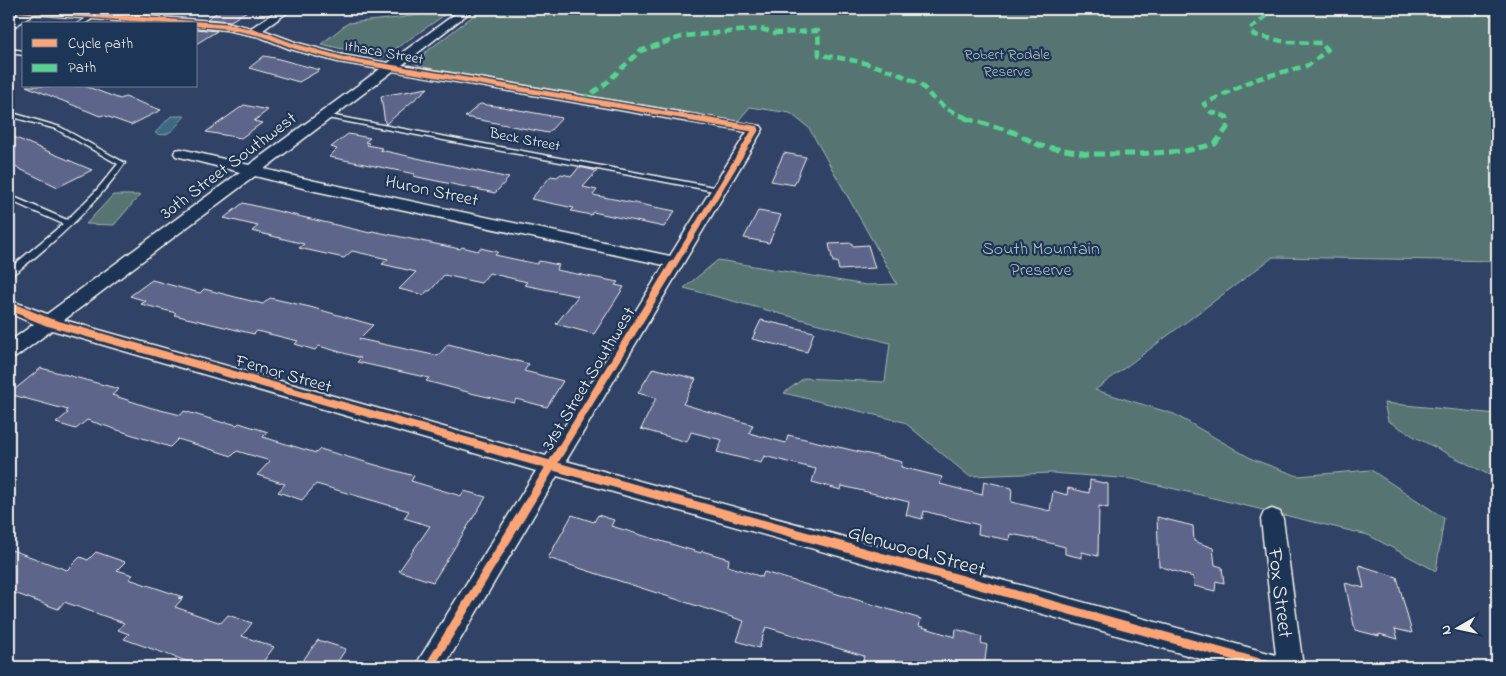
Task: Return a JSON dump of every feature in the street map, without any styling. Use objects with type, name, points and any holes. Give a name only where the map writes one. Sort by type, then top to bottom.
[{"type":"street","name":"Ithaca Street","points":[[9,9],[100,13],[137,21],[162,22]]},
{"type":"street","points":[[253,32],[287,9]]},
{"type":"street","name":"30th Street Southwest","points":[[9,352],[469,9]]},
{"type":"street","points":[[9,26],[31,11]]},
{"type":"street","name":"Ithaca Street","points":[[198,23],[253,32],[316,52],[389,68],[756,129]]},
{"type":"street","name":"31st Street Southwest","points":[[429,667],[756,129]]},
{"type":"street","name":"Huron Street","points":[[181,154],[251,171],[675,262]]},
{"type":"street","name":"Fernor Street","points":[[9,306],[48,322],[551,466]]},
{"type":"street","name":"Glenwood Street","points":[[551,466],[1274,667]]},
{"type":"street","name":"Fox Street","points":[[1272,519],[1290,667]]},
{"type":"lane","points":[[84,22],[100,13]]},
{"type":"lane","points":[[9,51],[22,52]]},
{"type":"lane","points":[[9,114],[58,128],[122,163],[106,186],[41,250],[9,272]]},
{"type":"lane","name":"Beck Street","points":[[324,116],[720,190]]},
{"type":"lane","points":[[9,197],[67,224]]},
{"type":"green space","points":[[482,9],[1497,9],[1497,261],[1273,257],[1095,390],[1174,414],[1252,459],[1298,476],[1371,470],[1444,518],[1436,571],[1368,535],[1133,479],[1052,473],[969,476],[904,422],[784,393],[804,378],[885,382],[890,343],[684,288],[718,260],[866,285],[897,284],[809,128],[790,113],[750,107],[738,121],[421,67],[413,62]]},
{"type":"green space","points":[[435,12],[446,14],[382,58],[321,44],[348,23]]},
{"type":"green space","points":[[113,195],[140,195],[114,225],[86,224]]},
{"type":"green space","points":[[1384,403],[1497,414],[1497,479],[1388,421]]},
{"type":"water","points":[[171,116],[185,116],[168,133],[160,135],[155,133]]},
{"type":"building","points":[[222,9],[250,9],[231,21],[207,19]]},
{"type":"building","points":[[198,29],[217,31],[198,43]]},
{"type":"building","points":[[264,56],[320,70],[299,82],[249,68]]},
{"type":"building","points":[[31,88],[90,88],[120,99],[125,97],[161,110],[131,125],[103,115],[100,116]]},
{"type":"building","points":[[428,88],[386,124],[385,123],[381,96]]},
{"type":"building","points":[[480,104],[562,118],[548,133],[465,117]]},
{"type":"building","points":[[244,105],[268,110],[254,121],[262,123],[241,138],[206,132]]},
{"type":"building","points":[[348,134],[370,138],[365,142],[369,143],[367,145],[382,148],[380,150],[509,178],[495,193],[413,176],[415,174],[329,157],[337,149],[331,147]]},
{"type":"building","points":[[9,135],[92,170],[58,187],[9,164]]},
{"type":"building","points":[[784,153],[806,157],[794,185],[771,181]]},
{"type":"building","points":[[579,167],[597,171],[583,187],[597,190],[593,195],[675,211],[664,227],[593,212],[591,215],[571,211],[574,208],[531,199],[551,176],[557,177],[561,174],[572,176]]},
{"type":"building","points":[[243,203],[370,233],[372,231],[460,249],[462,247],[478,251],[480,248],[498,252],[495,255],[537,264],[539,261],[559,265],[556,270],[618,282],[615,285],[624,287],[594,334],[556,324],[578,296],[524,285],[527,282],[489,273],[481,283],[444,275],[424,295],[399,289],[416,272],[382,264],[388,259],[352,251],[344,258],[299,248],[304,244],[252,231],[258,226],[224,218]]},
{"type":"building","points":[[758,211],[781,215],[769,243],[744,238]]},
{"type":"building","points":[[852,243],[852,246],[868,245],[875,268],[839,270],[837,262],[833,262],[829,244]]},
{"type":"building","points":[[152,280],[200,293],[204,289],[263,304],[270,298],[310,307],[373,325],[359,339],[438,356],[448,344],[529,364],[524,371],[563,381],[547,407],[516,399],[514,403],[475,394],[426,381],[429,378],[357,362],[361,358],[319,346],[315,350],[295,344],[298,341],[257,331],[254,334],[174,315],[176,313],[141,304],[146,301],[130,296]]},
{"type":"building","points":[[761,320],[814,332],[807,352],[752,339]]},
{"type":"building","points":[[41,368],[119,389],[112,395],[152,408],[181,415],[184,411],[224,423],[237,425],[239,423],[268,432],[263,437],[316,453],[320,449],[414,476],[411,481],[461,496],[464,491],[486,497],[433,582],[399,571],[430,526],[404,518],[409,511],[316,484],[302,500],[278,492],[285,484],[257,475],[270,461],[237,451],[232,456],[178,439],[170,447],[87,420],[76,429],[56,423],[68,413],[66,412],[68,410],[9,394]]},
{"type":"building","points":[[653,368],[696,379],[683,404],[753,425],[749,433],[786,443],[788,435],[902,462],[901,467],[942,477],[940,484],[982,495],[984,481],[1012,488],[1011,502],[1050,511],[1053,491],[1067,495],[1068,488],[1089,493],[1090,480],[1108,484],[1108,508],[1099,506],[1098,556],[1082,552],[1082,558],[1065,554],[1065,547],[1027,537],[1010,534],[1009,540],[978,534],[979,525],[924,511],[922,519],[906,515],[909,502],[842,486],[841,490],[812,482],[816,469],[764,456],[761,463],[717,452],[722,440],[691,432],[687,442],[641,429],[656,398],[638,393]]},
{"type":"building","points":[[572,515],[594,522],[598,515],[614,520],[611,526],[701,553],[702,551],[729,559],[728,566],[762,577],[764,572],[921,619],[919,626],[955,637],[956,629],[982,637],[981,643],[987,645],[984,667],[862,667],[864,656],[766,627],[759,648],[737,641],[744,621],[548,558]]},
{"type":"building","points":[[1157,517],[1193,526],[1194,541],[1213,548],[1215,565],[1222,567],[1224,583],[1216,581],[1215,591],[1194,586],[1193,577],[1159,566]]},
{"type":"building","points":[[9,549],[67,570],[80,557],[88,560],[96,552],[125,562],[117,570],[133,575],[129,579],[183,597],[178,598],[182,599],[175,607],[221,623],[228,615],[252,623],[242,636],[274,647],[259,667],[203,667],[124,639],[129,634],[118,630],[124,623],[64,602],[58,609],[9,591]]},
{"type":"building","points":[[1359,565],[1397,577],[1412,633],[1395,629],[1398,639],[1355,630],[1345,583],[1364,588]]},
{"type":"building","points":[[318,640],[346,649],[334,667],[298,667]]},
{"type":"marked path","points":[[582,100],[605,84],[640,51],[684,36],[761,29],[775,33],[811,30],[818,31],[819,55],[842,58],[895,73],[921,85],[934,99],[959,116],[1013,132],[1041,146],[1088,154],[1137,154],[1185,151],[1215,144],[1227,128],[1227,117],[1211,112],[1204,104],[1263,76],[1292,71],[1309,65],[1327,50],[1321,43],[1286,42],[1254,35],[1250,29],[1275,9]]},
{"type":"marked path","points":[[1462,9],[1463,11],[1475,14],[1489,9]]},
{"type":"cycle path","points":[[9,9],[175,22]]},
{"type":"cycle path","points":[[198,24],[226,26],[263,34],[294,46],[342,59],[756,129],[429,667]]},
{"type":"cycle path","points":[[9,306],[48,322],[551,466],[1274,667]]},
{"type":"park label","name":"Robert Rodale Reserve","points":[[1007,62]]},
{"type":"park label","name":"South Mountain Preserve","points":[[1041,258]]}]
